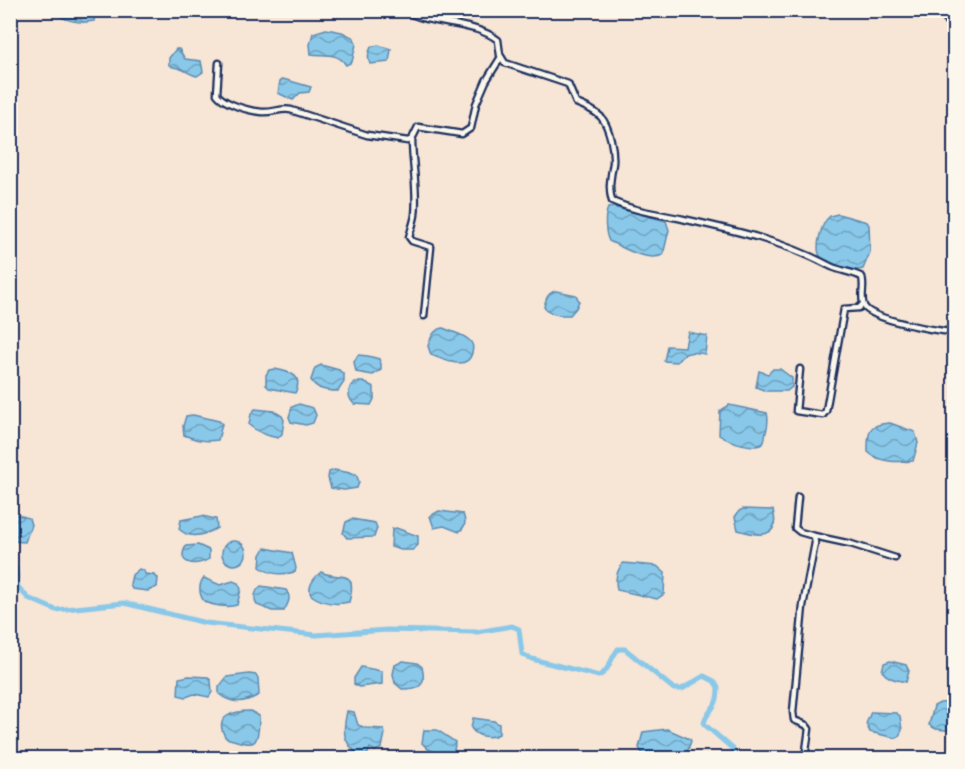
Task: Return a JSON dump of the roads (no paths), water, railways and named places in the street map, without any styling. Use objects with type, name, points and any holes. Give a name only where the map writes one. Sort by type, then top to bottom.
[{"type":"street","points":[[403,10],[416,17],[494,36],[498,40],[501,57],[505,63],[568,84],[576,103],[601,118],[610,137],[613,152],[609,190],[612,201],[653,214],[761,238],[810,255],[829,266],[862,277],[864,282],[863,304],[865,309],[871,313],[906,325],[954,332]]},
{"type":"street","points":[[947,10],[947,21],[954,26]]},
{"type":"street","points":[[424,316],[431,247],[412,241],[409,237],[415,214],[416,198],[411,139],[418,127],[462,134],[467,132],[471,128],[486,81],[501,57]]},
{"type":"street","points":[[219,63],[217,94],[222,101],[262,113],[283,109],[291,110],[367,135],[408,141],[411,139]]},
{"type":"street","points":[[800,369],[796,411],[823,415],[826,411],[835,366],[844,309],[859,308],[863,304]]},
{"type":"street","points":[[798,497],[795,528],[800,532],[895,558]]},
{"type":"street","points":[[806,759],[809,729],[794,720],[794,712],[803,606],[815,543],[814,536]]},
{"type":"water","points":[[54,11],[96,11],[94,21],[83,22],[72,21]]},
{"type":"water","points":[[326,29],[342,32],[354,38],[356,44],[352,62],[346,65],[335,56],[311,54],[310,44],[313,33]]},
{"type":"water","points":[[378,45],[391,49],[389,62],[370,64],[368,58],[370,49]]},
{"type":"water","points":[[176,49],[179,49],[185,59],[201,61],[203,72],[197,76],[169,65],[169,58]]},
{"type":"water","points":[[283,79],[311,87],[309,92],[300,93],[293,100],[278,93],[280,81]]},
{"type":"water","points":[[613,207],[666,221],[669,230],[663,255],[650,257],[642,255],[609,241],[606,215],[608,208]]},
{"type":"water","points":[[838,214],[867,222],[869,225],[870,252],[863,269],[839,266],[826,261],[819,254],[819,240],[824,224],[830,216]]},
{"type":"water","points":[[556,291],[576,295],[579,301],[570,315],[559,315],[544,307],[549,295]]},
{"type":"water","points":[[443,328],[464,336],[472,343],[472,353],[465,362],[454,363],[431,355],[428,346],[431,337],[437,330]]},
{"type":"water","points":[[688,332],[707,336],[705,354],[689,353],[683,355],[677,362],[664,361],[667,346],[685,347]]},
{"type":"water","points":[[358,355],[379,359],[381,370],[373,375],[356,372],[354,362]]},
{"type":"water","points":[[321,365],[339,370],[344,375],[344,382],[338,391],[323,389],[311,380],[315,368]]},
{"type":"water","points":[[275,369],[290,373],[297,378],[295,393],[269,388],[266,385],[266,375],[269,370]]},
{"type":"water","points":[[773,369],[780,369],[792,378],[792,387],[787,391],[766,391],[756,387],[759,371],[768,374]]},
{"type":"water","points":[[355,382],[363,382],[374,387],[374,399],[371,405],[354,404],[349,396],[349,390]]},
{"type":"water","points":[[299,404],[313,408],[316,415],[313,423],[306,425],[291,422],[289,417],[292,407]]},
{"type":"water","points":[[729,405],[767,413],[768,422],[764,442],[755,446],[734,442],[719,435],[720,411]]},
{"type":"water","points":[[255,409],[274,411],[282,416],[284,420],[282,434],[278,438],[263,434],[249,425],[251,414]]},
{"type":"water","points":[[193,415],[219,421],[222,424],[218,440],[201,440],[184,435],[183,426],[186,416]]},
{"type":"water","points":[[890,423],[915,432],[918,443],[913,461],[883,460],[868,452],[870,430],[877,425]]},
{"type":"water","points":[[334,470],[356,474],[359,482],[357,488],[344,490],[331,488],[329,472]]},
{"type":"water","points":[[743,509],[773,510],[774,527],[766,534],[753,534],[738,530],[735,517]]},
{"type":"water","points":[[439,511],[463,514],[465,522],[463,528],[459,532],[444,526],[434,528],[430,516]]},
{"type":"water","points":[[11,513],[29,518],[31,525],[25,542],[11,541]]},
{"type":"water","points":[[202,516],[216,519],[217,528],[198,535],[188,534],[179,529],[181,520]]},
{"type":"water","points":[[352,519],[375,523],[377,528],[374,537],[347,538],[343,533],[346,522]]},
{"type":"water","points":[[396,528],[418,536],[418,545],[413,550],[391,547],[392,529]]},
{"type":"water","points":[[234,541],[243,544],[246,553],[243,562],[234,565],[225,562],[222,553],[225,544]]},
{"type":"water","points":[[198,545],[209,550],[209,559],[199,563],[185,561],[183,552],[186,546]]},
{"type":"water","points":[[265,548],[292,553],[295,572],[277,574],[260,567],[261,555]]},
{"type":"water","points":[[623,563],[657,566],[665,573],[664,594],[657,599],[617,590],[617,576]]},
{"type":"water","points":[[139,569],[145,574],[158,578],[157,587],[148,591],[132,589],[130,584],[132,575]]},
{"type":"water","points":[[321,572],[349,579],[351,591],[349,602],[329,603],[311,595],[311,585]]},
{"type":"water","points":[[204,578],[220,585],[233,581],[238,583],[241,589],[237,605],[220,606],[204,601],[200,590]]},
{"type":"water","points":[[261,586],[286,590],[289,598],[284,611],[272,611],[257,605],[255,595]]},
{"type":"water","points":[[403,661],[417,663],[422,667],[423,679],[420,686],[402,689],[395,683],[393,674],[395,665]]},
{"type":"water","points":[[890,661],[906,665],[909,671],[906,682],[884,674],[882,671],[884,663]]},
{"type":"water","points":[[361,667],[382,671],[382,684],[359,687],[354,684],[354,678]]},
{"type":"water","points":[[256,675],[258,678],[259,695],[238,702],[219,694],[219,687],[227,677]]},
{"type":"water","points":[[208,677],[211,681],[212,692],[209,697],[194,694],[186,697],[178,695],[179,678]]},
{"type":"water","points":[[954,702],[954,731],[936,729],[929,725],[934,706]]},
{"type":"water","points":[[251,711],[259,716],[256,740],[248,743],[226,738],[222,731],[223,720],[238,712]]},
{"type":"water","points":[[347,711],[354,712],[358,725],[383,729],[385,733],[382,748],[375,751],[370,748],[366,758],[358,758],[345,738]]},
{"type":"water","points":[[871,712],[896,713],[900,716],[902,730],[899,736],[895,738],[870,732],[866,724]]},
{"type":"water","points":[[473,718],[499,724],[499,734],[488,737],[480,735],[471,728]]},
{"type":"water","points":[[667,729],[690,739],[685,758],[645,758],[639,748],[643,732]]},
{"type":"water","points":[[424,730],[437,730],[455,742],[452,755],[448,758],[428,749],[422,743]]},
{"type":"waterway","points":[[10,558],[16,569],[18,587],[28,598],[56,610],[124,603],[206,623],[316,635],[387,630],[477,632],[512,626],[519,629],[522,654],[532,659],[599,676],[608,668],[618,649],[625,649],[674,689],[682,689],[704,676],[714,681],[718,687],[717,698],[704,724],[733,749],[735,758]]}]
